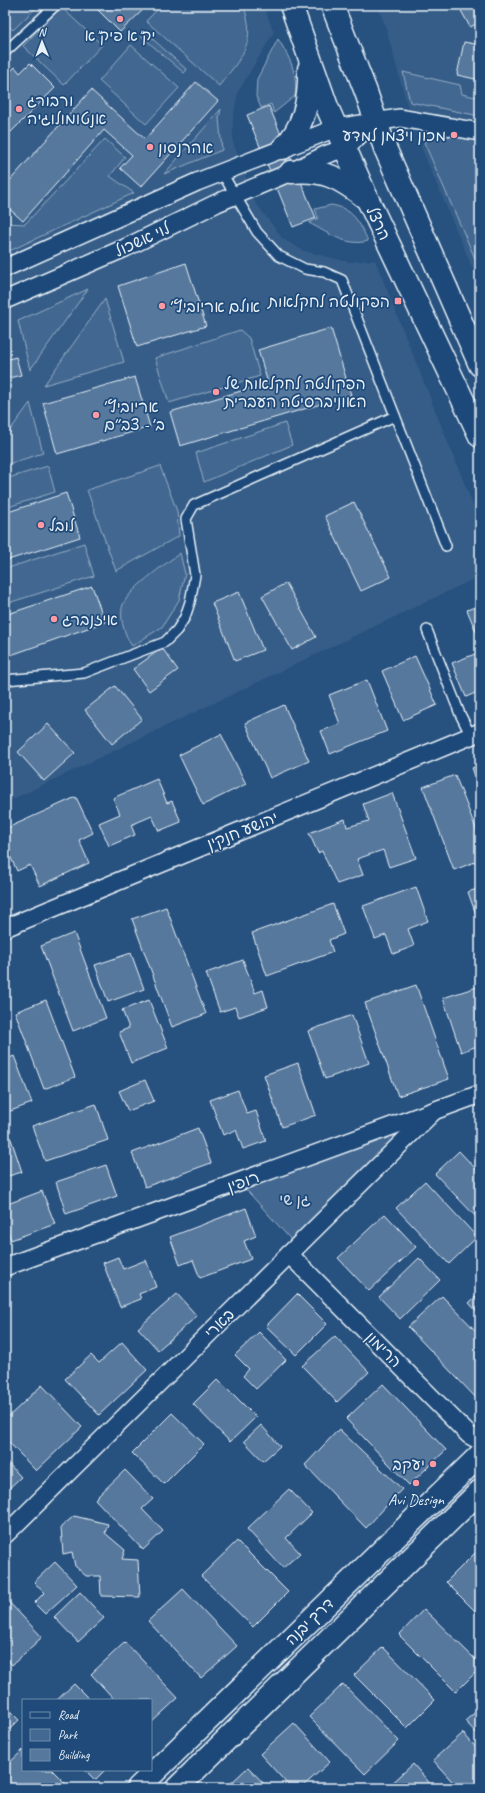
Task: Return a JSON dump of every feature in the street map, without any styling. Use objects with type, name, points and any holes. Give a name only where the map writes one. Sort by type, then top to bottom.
[{"type":"main road","name":"הרצל","points":[[291,5],[336,128],[367,198],[480,436]]},
{"type":"main road","points":[[332,5],[366,92],[385,148],[480,366]]},
{"type":"main road","points":[[277,151],[296,134],[305,111],[309,85],[309,56]]},
{"type":"main road","points":[[285,174],[310,171],[327,174],[341,179],[367,198]]},
{"type":"main road","name":"דרך יבנה","points":[[138,1788],[480,1455]]},
{"type":"main road","name":"דרך יבנה","points":[[177,1788],[480,1491]]},
{"type":"street","points":[[277,151],[319,136],[336,128],[400,118],[480,132]]},
{"type":"street","points":[[285,174],[325,155],[345,148],[375,121]]},
{"type":"street","name":"לוי אשכול","points":[[5,268],[191,185],[277,151]]},
{"type":"street","name":"לוי אשכול","points":[[5,300],[125,248],[234,195],[285,174]]},
{"type":"street","points":[[191,185],[203,210]]},
{"type":"street","name":"יהושע חנקין","points":[[5,928],[476,734]]},
{"type":"street","name":"רופין","points":[[5,1267],[480,1094]]},
{"type":"street","name":"בארי","points":[[5,1535],[433,1112]]},
{"type":"street","name":"הרימון","points":[[289,1254],[469,1435],[480,1441]]},
{"type":"lane","points":[[7,48],[56,5]]},
{"type":"lane","points":[[222,173],[257,232],[279,256],[305,269],[324,272],[342,280],[446,546]]},
{"type":"lane","points":[[5,680],[84,674],[165,642],[177,630],[186,617],[190,602],[195,576],[186,519],[194,505],[395,416]]},
{"type":"lane","points":[[427,630],[460,714],[476,734]]},
{"type":"shaded area","name":"הפקולטה לחקלאות של האוניברסיטה העברית","points":[[5,5],[263,5],[274,32],[238,92],[233,119],[233,142],[255,202],[283,239],[304,251],[349,262],[375,260],[480,522],[480,576],[5,803]]},
{"type":"shaded area","name":"מכון ויצמן למדע","points":[[377,5],[480,5],[480,286],[421,147],[433,123],[433,114],[409,112],[385,25]]},
{"type":"green space","points":[[5,5],[39,5],[13,30],[5,23]]},
{"type":"green space","points":[[162,5],[243,5],[249,29],[248,40],[240,58],[219,86],[146,21]]},
{"type":"green space","points":[[61,7],[102,45],[64,85],[23,46]]},
{"type":"green space","points":[[144,31],[187,70],[184,73],[140,35]]},
{"type":"green space","points":[[278,39],[292,66],[296,88],[295,96],[274,113],[271,104],[261,108],[256,96],[257,79]]},
{"type":"green space","points":[[131,45],[179,88],[146,124],[99,81]]},
{"type":"green space","points":[[403,72],[460,85],[462,94],[475,97],[480,91],[480,116],[410,102]]},
{"type":"green space","points":[[221,109],[219,118],[222,150],[164,174]]},
{"type":"green space","points":[[454,131],[480,135],[480,270],[424,142]]},
{"type":"green space","points":[[105,139],[125,157],[110,176],[134,193],[5,253],[5,223],[25,224]]},
{"type":"green space","points":[[331,205],[345,209],[355,217],[368,241],[345,241],[330,235],[309,223],[318,218],[315,209]]},
{"type":"green space","points":[[88,289],[30,370],[18,321]]},
{"type":"green space","points":[[105,299],[124,362],[44,385]]},
{"type":"green space","points":[[240,330],[249,338],[260,376],[169,403],[155,358]]},
{"type":"green space","points":[[30,403],[43,453],[5,465],[5,437]]},
{"type":"green space","points":[[285,423],[292,445],[204,482],[196,453]]},
{"type":"green space","points":[[48,466],[55,492],[5,508],[5,479]]},
{"type":"green space","points":[[160,466],[177,511],[179,536],[116,571],[87,490]]},
{"type":"green space","points":[[84,543],[94,576],[5,604],[5,569]]},
{"type":"green space","points":[[180,553],[185,574],[179,600],[162,627],[132,646],[125,633],[122,623],[122,608],[125,601],[130,594],[147,578]]},
{"type":"green space","name":"גן שי","points":[[414,1123],[294,1243],[242,1185]]},
{"type":"building","name":"יק\"א פיק\"א","points":[[93,5],[148,5],[120,32]]},
{"type":"building","points":[[458,5],[480,5],[480,22],[470,27]]},
{"type":"building","points":[[464,42],[480,45],[480,80],[457,75]]},
{"type":"building","name":"ורבורג אנטומולוגיה","points":[[30,63],[55,88],[9,134],[5,131],[5,77],[15,67],[20,73]]},
{"type":"building","name":"אהרנסון","points":[[196,82],[218,101],[141,187],[120,168],[132,155],[104,130],[23,221],[5,205],[5,186],[91,90],[145,139]]},
{"type":"building","points":[[269,106],[316,218],[293,227],[247,115]]},
{"type":"building","name":"אולם אריוביץ׳","points":[[186,263],[206,326],[137,347],[118,286]]},
{"type":"building","points":[[331,328],[351,395],[180,446],[170,412],[268,383],[258,350]]},
{"type":"building","points":[[16,357],[21,375],[5,379],[5,360]]},
{"type":"building","name":"אריוביץ׳ ב׳ - צב״ם","points":[[135,377],[150,427],[57,454],[43,403]]},
{"type":"building","name":"לובל","points":[[66,493],[80,537],[5,561],[5,513]]},
{"type":"building","points":[[354,502],[391,577],[361,591],[325,516]]},
{"type":"building","points":[[286,583],[316,637],[292,650],[262,596]]},
{"type":"building","name":"איזנברג","points":[[92,586],[105,622],[8,656],[5,646],[5,615]]},
{"type":"building","points":[[239,592],[263,650],[235,661],[212,603]]},
{"type":"building","points":[[480,605],[480,641],[467,610]]},
{"type":"building","points":[[162,648],[178,670],[149,691],[133,669]]},
{"type":"building","points":[[480,652],[480,691],[466,697],[452,663]]},
{"type":"building","points":[[415,656],[437,705],[403,720],[382,671]]},
{"type":"building","points":[[367,680],[387,731],[330,754],[321,731],[340,724],[329,695]]},
{"type":"building","points":[[115,686],[142,719],[112,744],[85,710]]},
{"type":"building","points":[[284,705],[309,761],[270,778],[245,723]]},
{"type":"building","points":[[48,724],[75,753],[44,781],[18,752]]},
{"type":"building","points":[[221,734],[246,784],[203,805],[179,755]]},
{"type":"building","points":[[480,765],[480,789],[472,768]]},
{"type":"building","points":[[455,775],[480,839],[480,860],[454,870],[423,787]]},
{"type":"building","points":[[157,779],[167,803],[172,801],[181,822],[159,831],[152,816],[131,825],[135,835],[109,846],[99,823],[120,814],[113,798]]},
{"type":"building","points":[[392,793],[416,858],[389,867],[383,850],[357,859],[363,875],[337,884],[322,851],[318,853],[309,833],[345,819],[347,827],[369,821],[363,804]]},
{"type":"building","points":[[76,797],[93,833],[79,840],[89,863],[40,886],[30,865],[17,871],[5,845],[5,829]]},
{"type":"building","points":[[416,887],[428,921],[408,929],[414,946],[393,954],[386,935],[375,939],[363,906]]},
{"type":"building","points":[[480,888],[480,923],[479,923],[468,892]]},
{"type":"building","points":[[333,904],[344,934],[329,940],[333,952],[267,976],[252,933]]},
{"type":"building","points":[[166,907],[206,1014],[172,1027],[132,919]]},
{"type":"building","points":[[74,933],[106,1018],[73,1031],[41,946]]},
{"type":"building","points":[[131,953],[144,989],[108,1002],[95,965]]},
{"type":"building","points":[[243,960],[255,993],[263,990],[268,1007],[239,1017],[235,1007],[220,1012],[206,973]]},
{"type":"building","points":[[416,985],[449,1079],[398,1096],[365,1003]]},
{"type":"building","points":[[480,986],[480,1045],[461,1052],[443,998]]},
{"type":"building","points":[[46,1000],[75,1077],[44,1089],[15,1012]]},
{"type":"building","points":[[149,1000],[168,1048],[131,1063],[119,1032],[129,1028],[122,1010]]},
{"type":"building","points":[[352,1015],[369,1063],[325,1079],[308,1031]]},
{"type":"building","points":[[14,1056],[32,1103],[5,1113],[5,1060]]},
{"type":"building","points":[[298,1063],[316,1115],[282,1127],[264,1075]]},
{"type":"building","points":[[145,1080],[154,1101],[128,1111],[119,1091]]},
{"type":"building","points":[[238,1090],[247,1114],[256,1111],[266,1141],[243,1149],[236,1130],[223,1135],[210,1100]]},
{"type":"building","points":[[96,1104],[108,1140],[45,1161],[32,1126]]},
{"type":"building","points":[[198,1128],[211,1163],[145,1187],[132,1153]]},
{"type":"building","points":[[11,1139],[22,1172],[5,1177],[5,1141]]},
{"type":"building","points":[[459,1151],[476,1169],[480,1166],[480,1221],[435,1174]]},
{"type":"building","points":[[106,1165],[117,1196],[66,1214],[56,1182]]},
{"type":"building","points":[[425,1181],[477,1237],[449,1264],[396,1208]]},
{"type":"building","points":[[42,1191],[55,1224],[11,1240],[5,1224],[5,1205]]},
{"type":"building","points":[[246,1208],[256,1236],[244,1241],[251,1259],[200,1278],[193,1260],[180,1265],[170,1237]]},
{"type":"building","points":[[385,1214],[416,1247],[369,1291],[338,1258]]},
{"type":"building","points":[[118,1257],[123,1269],[146,1260],[156,1287],[139,1294],[141,1299],[120,1307],[103,1263]]},
{"type":"building","points":[[419,1258],[440,1280],[400,1319],[379,1297]]},
{"type":"building","points":[[480,1292],[480,1315],[469,1303]]},
{"type":"building","points":[[177,1294],[197,1316],[158,1350],[138,1328]]},
{"type":"building","points":[[297,1294],[327,1324],[296,1355],[266,1326]]},
{"type":"building","points":[[442,1296],[480,1335],[480,1402],[408,1327]]},
{"type":"building","points":[[259,1332],[286,1360],[256,1389],[243,1376],[249,1369],[235,1355]]},
{"type":"building","points":[[335,1336],[369,1372],[337,1402],[302,1366]]},
{"type":"building","points":[[122,1342],[147,1370],[99,1415],[65,1379],[91,1355],[99,1363]]},
{"type":"building","points":[[218,1379],[256,1417],[230,1442],[193,1404]]},
{"type":"building","points":[[383,1384],[446,1450],[409,1485],[346,1419]]},
{"type":"building","points":[[42,1385],[82,1427],[36,1471],[5,1438],[5,1420]]},
{"type":"building","points":[[172,1413],[204,1444],[164,1484],[132,1453]]},
{"type":"building","points":[[261,1425],[280,1446],[263,1461],[244,1441]]},
{"type":"building","points":[[339,1429],[402,1489],[366,1528],[305,1465]]},
{"type":"building","points":[[5,1460],[21,1477],[5,1492]]},
{"type":"building","points":[[125,1470],[153,1499],[142,1509],[163,1531],[143,1550],[95,1499]]},
{"type":"building","points":[[289,1489],[312,1513],[286,1538],[300,1553],[283,1568],[247,1529]]},
{"type":"building","points":[[74,1516],[108,1524],[105,1533],[125,1550],[122,1559],[138,1560],[140,1597],[101,1596],[100,1576],[86,1576],[75,1566],[72,1552],[63,1554],[61,1527]]},
{"type":"building","points":[[237,1541],[288,1592],[253,1627],[201,1576]]},
{"type":"building","points":[[480,1548],[480,1616],[446,1582]]},
{"type":"building","points":[[55,1562],[77,1585],[45,1614],[34,1603],[44,1593],[34,1582]]},
{"type":"building","points":[[183,1589],[237,1646],[201,1678],[148,1621]]},
{"type":"building","points":[[80,1592],[104,1618],[78,1642],[54,1617]]},
{"type":"building","points":[[5,1598],[42,1637],[12,1665],[5,1657]]},
{"type":"building","points":[[424,1609],[480,1664],[480,1668],[456,1692],[399,1635]]},
{"type":"building","points":[[125,1642],[178,1698],[152,1722],[152,1699],[114,1699],[91,1674]]},
{"type":"building","points":[[383,1647],[435,1700],[407,1728],[354,1675]]},
{"type":"building","points":[[74,1684],[89,1699],[58,1699]]},
{"type":"building","points":[[343,1684],[399,1741],[365,1774],[309,1717]]},
{"type":"building","points":[[5,1706],[19,1720],[5,1734]]},
{"type":"building","points":[[480,1708],[480,1737],[465,1721]]},
{"type":"building","points":[[294,1723],[330,1762],[301,1788],[291,1788],[260,1754]]},
{"type":"building","points":[[463,1733],[480,1752],[480,1788],[458,1788],[433,1760]]},
{"type":"building","points":[[22,1751],[22,1771],[53,1771],[70,1788],[7,1788],[5,1786],[5,1767]]},
{"type":"building","points":[[413,1764],[434,1788],[387,1788]]},
{"type":"building","points":[[248,1767],[268,1788],[226,1788]]},
{"type":"building","points":[[86,1771],[104,1771],[95,1780]]},
{"type":"place","name":"יק\"א פיק\"א","points":[[120,19]]},
{"type":"place","name":"ורבורג אנטומולוגיה","points":[[19,109]]},
{"type":"place","name":"מכון ויצמן למדע","points":[[454,135]]},
{"type":"place","name":"אהרנסון","points":[[150,147]]},
{"type":"place","name":"הפקולטה לחקלאות","points":[[398,301]]},
{"type":"place","name":"אולם אריוביץ׳","points":[[162,306]]},
{"type":"place","name":"הפקולטה לחקלאות של האוניברסיטה העברית","points":[[216,392]]},
{"type":"place","name":"אריוביץ׳ ב׳ - צב״ם","points":[[96,415]]},
{"type":"place","name":"לובל","points":[[41,525]]},
{"type":"place","name":"איזנברג","points":[[54,619]]},
{"type":"place","name":"יעקב","points":[[433,1464]]},
{"type":"place","name":"Avi Design","points":[[416,1483]]}]
